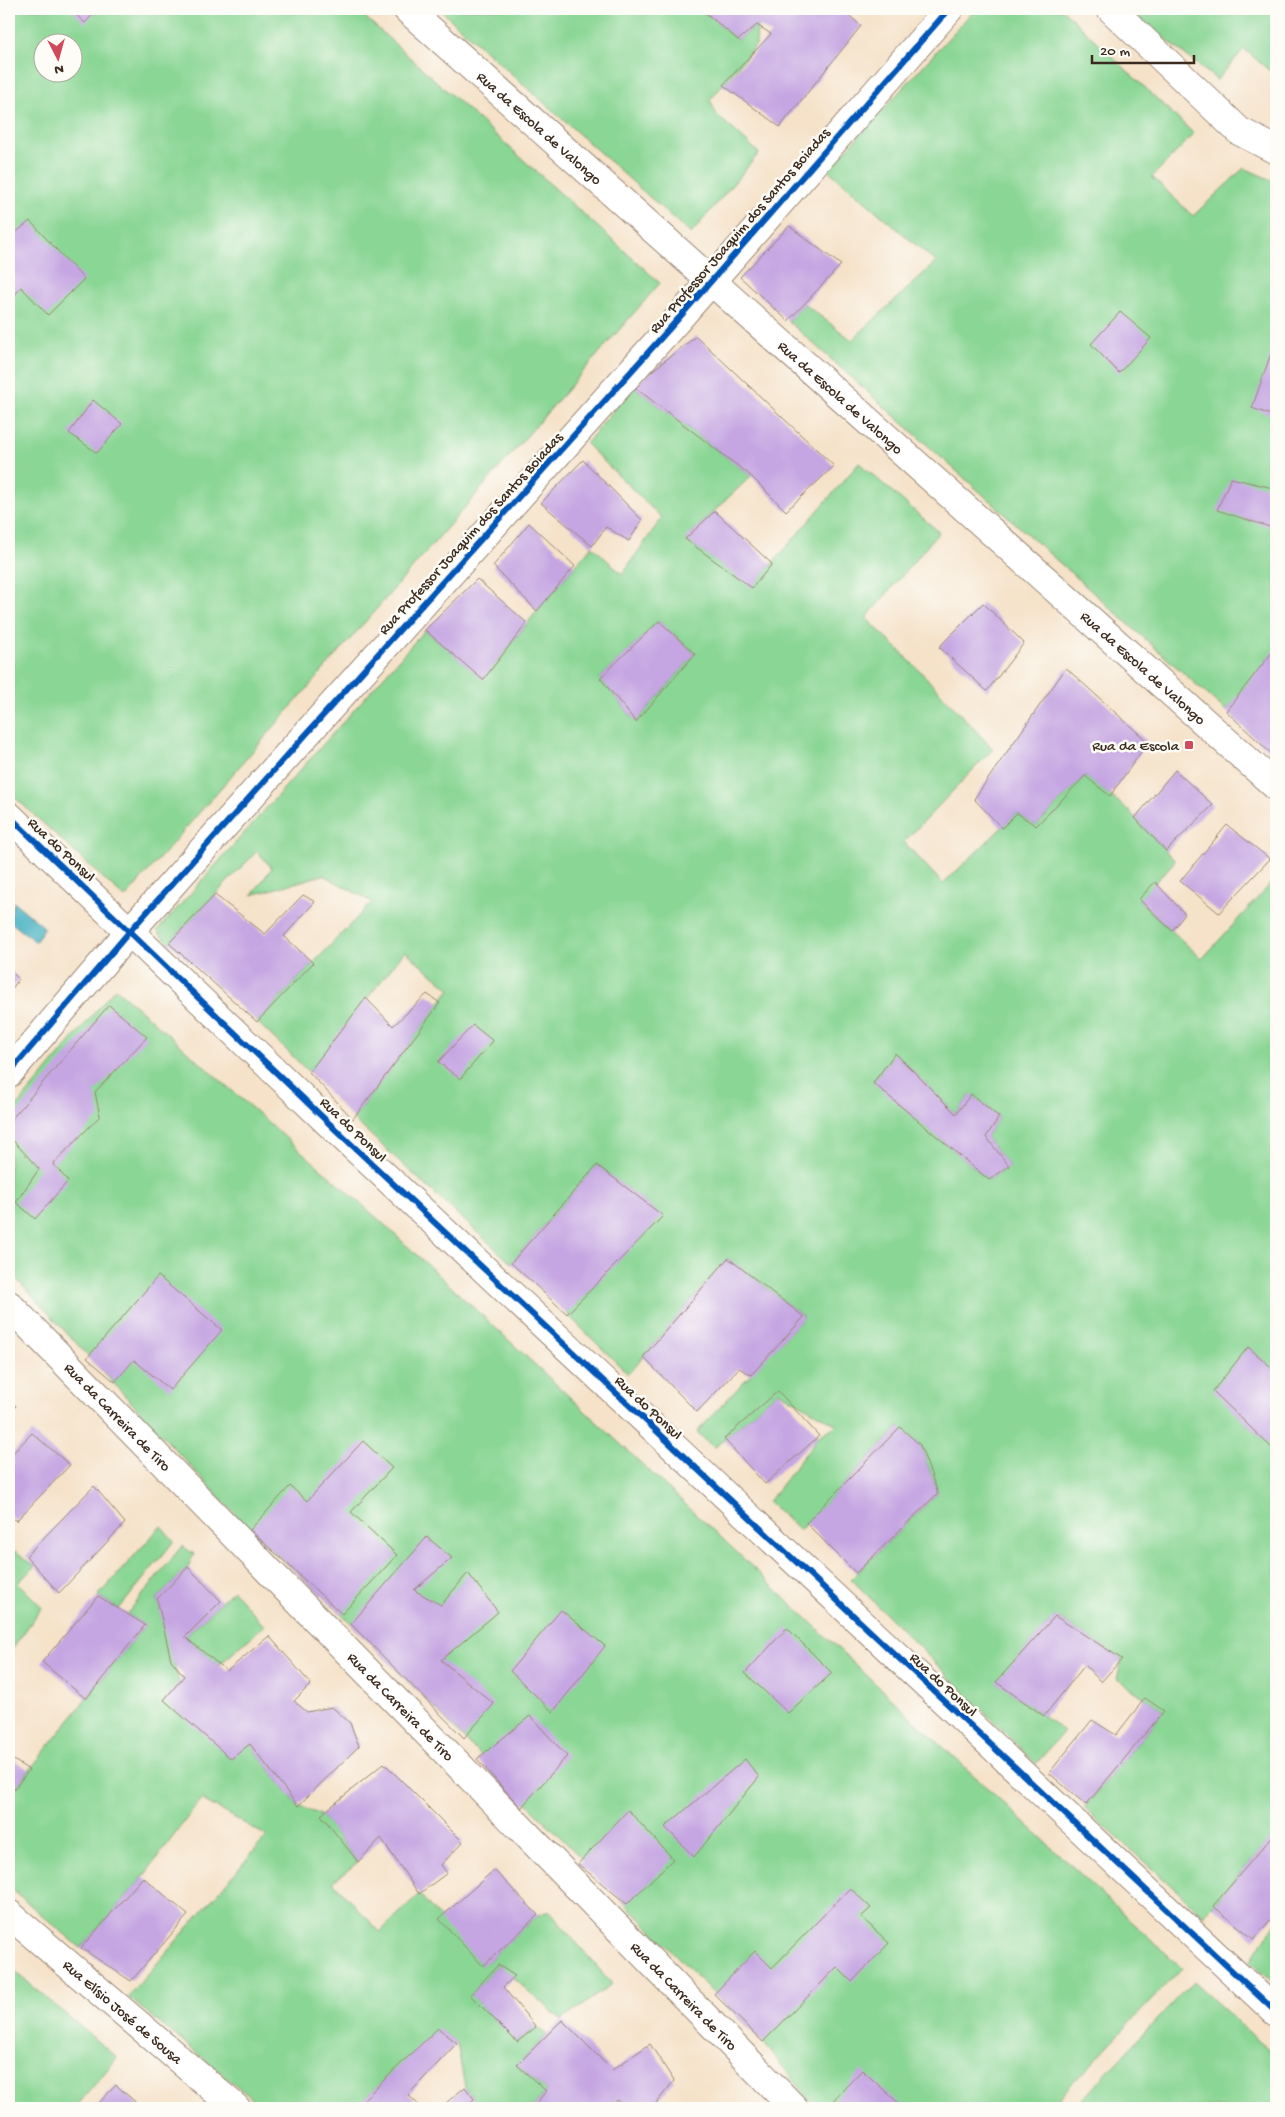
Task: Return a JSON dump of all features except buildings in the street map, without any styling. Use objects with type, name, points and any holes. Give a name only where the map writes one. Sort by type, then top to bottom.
[{"type":"street","name":"Rua da Escola de Valongo","points":[[407,9],[1276,786]]},
{"type":"street","name":"Rua Professor Joaquim dos Santos Boiadas","points":[[9,1072],[130,931],[712,281],[949,9]]},
{"type":"street","points":[[1111,9],[1240,131],[1276,150]]},
{"type":"street","name":"Rua do Ponsul","points":[[9,816],[345,1138],[1276,2012]]},
{"type":"street","name":"Rua da Carreira de Tiro","points":[[9,1305],[794,2108]]},
{"type":"street","name":"Rua Elísio José de Sousa","points":[[9,1914],[236,2108]]},
{"type":"green space","points":[[9,9],[356,9],[660,283],[125,898],[9,792]]},
{"type":"green space","points":[[439,9],[701,9],[738,40],[757,25],[756,45],[710,100],[717,115],[759,153],[691,234]]},
{"type":"green space","points":[[975,9],[1062,9],[1194,134],[1152,177],[1193,216],[1244,168],[1276,182],[1276,649],[1226,711],[788,321],[804,304],[852,340],[936,262],[828,170]]},
{"type":"green space","points":[[1128,9],[1276,9],[1276,76],[1244,49],[1217,80]]},
{"type":"green space","points":[[633,386],[751,476],[685,539],[752,587],[859,463],[939,532],[866,618],[916,667],[993,749],[904,842],[943,884],[1017,813],[1036,826],[1085,776],[1126,808],[1175,861],[1139,900],[1202,959],[1276,878],[1276,1371],[1248,1347],[1214,1391],[1276,1452],[1276,1833],[1204,1915],[1084,1808],[1164,1711],[1117,1679],[1122,1659],[1055,1616],[997,1682],[1064,1731],[1036,1764],[851,1579],[938,1493],[920,1445],[899,1427],[800,1530],[768,1502],[819,1436],[837,1425],[778,1391],[714,1448],[697,1432],[804,1317],[728,1258],[628,1374],[567,1314],[662,1216],[597,1165],[511,1263],[353,1119],[450,989],[405,951],[309,1072],[257,1022],[372,902],[323,875],[252,895],[272,868],[257,851],[169,943],[157,931],[425,630],[483,679],[592,546],[622,574],[662,518],[586,444]],"holes":[[[659,621],[695,654],[636,722],[600,678]],[[895,1053],[956,1114],[971,1094],[999,1117],[986,1137],[1009,1166],[989,1180],[873,1082]]]},
{"type":"green space","points":[[115,988],[376,1217],[1182,1968],[1049,2108],[816,2108],[763,2042],[342,1614],[250,1530],[9,1271],[9,1116]]},
{"type":"green space","points":[[161,1526],[174,1541],[119,1609],[98,1596]]},
{"type":"green space","points":[[182,1546],[194,1554],[188,1567],[157,1599],[179,1683],[250,1744],[298,1806],[321,1815],[358,1862],[333,1882],[380,1932],[419,1894],[483,1966],[538,1915],[549,1911],[612,1984],[562,2020],[498,1965],[470,1995],[517,2042],[536,2027],[547,2035],[517,2065],[546,2091],[533,2108],[465,2108],[474,2099],[465,2087],[457,2043],[438,2029],[355,2108],[264,2108],[128,1997],[267,1836],[201,1799],[143,1877],[81,1948],[9,1887],[9,1796],[145,1625],[127,1614]]},
{"type":"green space","points":[[15,1551],[35,1566],[18,1583],[42,1607],[9,1654],[9,1558]]},
{"type":"green space","points":[[233,1590],[264,1626],[219,1665],[185,1637]]},
{"type":"green space","points":[[1276,1923],[1276,1985],[1250,1961]]},
{"type":"green space","points":[[9,1966],[117,2058],[75,2108],[9,2108]]},
{"type":"green space","points":[[1193,1981],[1276,2057],[1276,2108],[1074,2108]]},
{"type":"water","points":[[14,902],[44,927],[36,942],[9,921]]},
{"type":"cycle path","points":[[9,1073],[130,931],[678,319],[949,9]]},
{"type":"cycle path","points":[[9,816],[337,1131],[1276,2012]]},
{"type":"place","name":"Rua da Escola","points":[[1189,745]]}]
